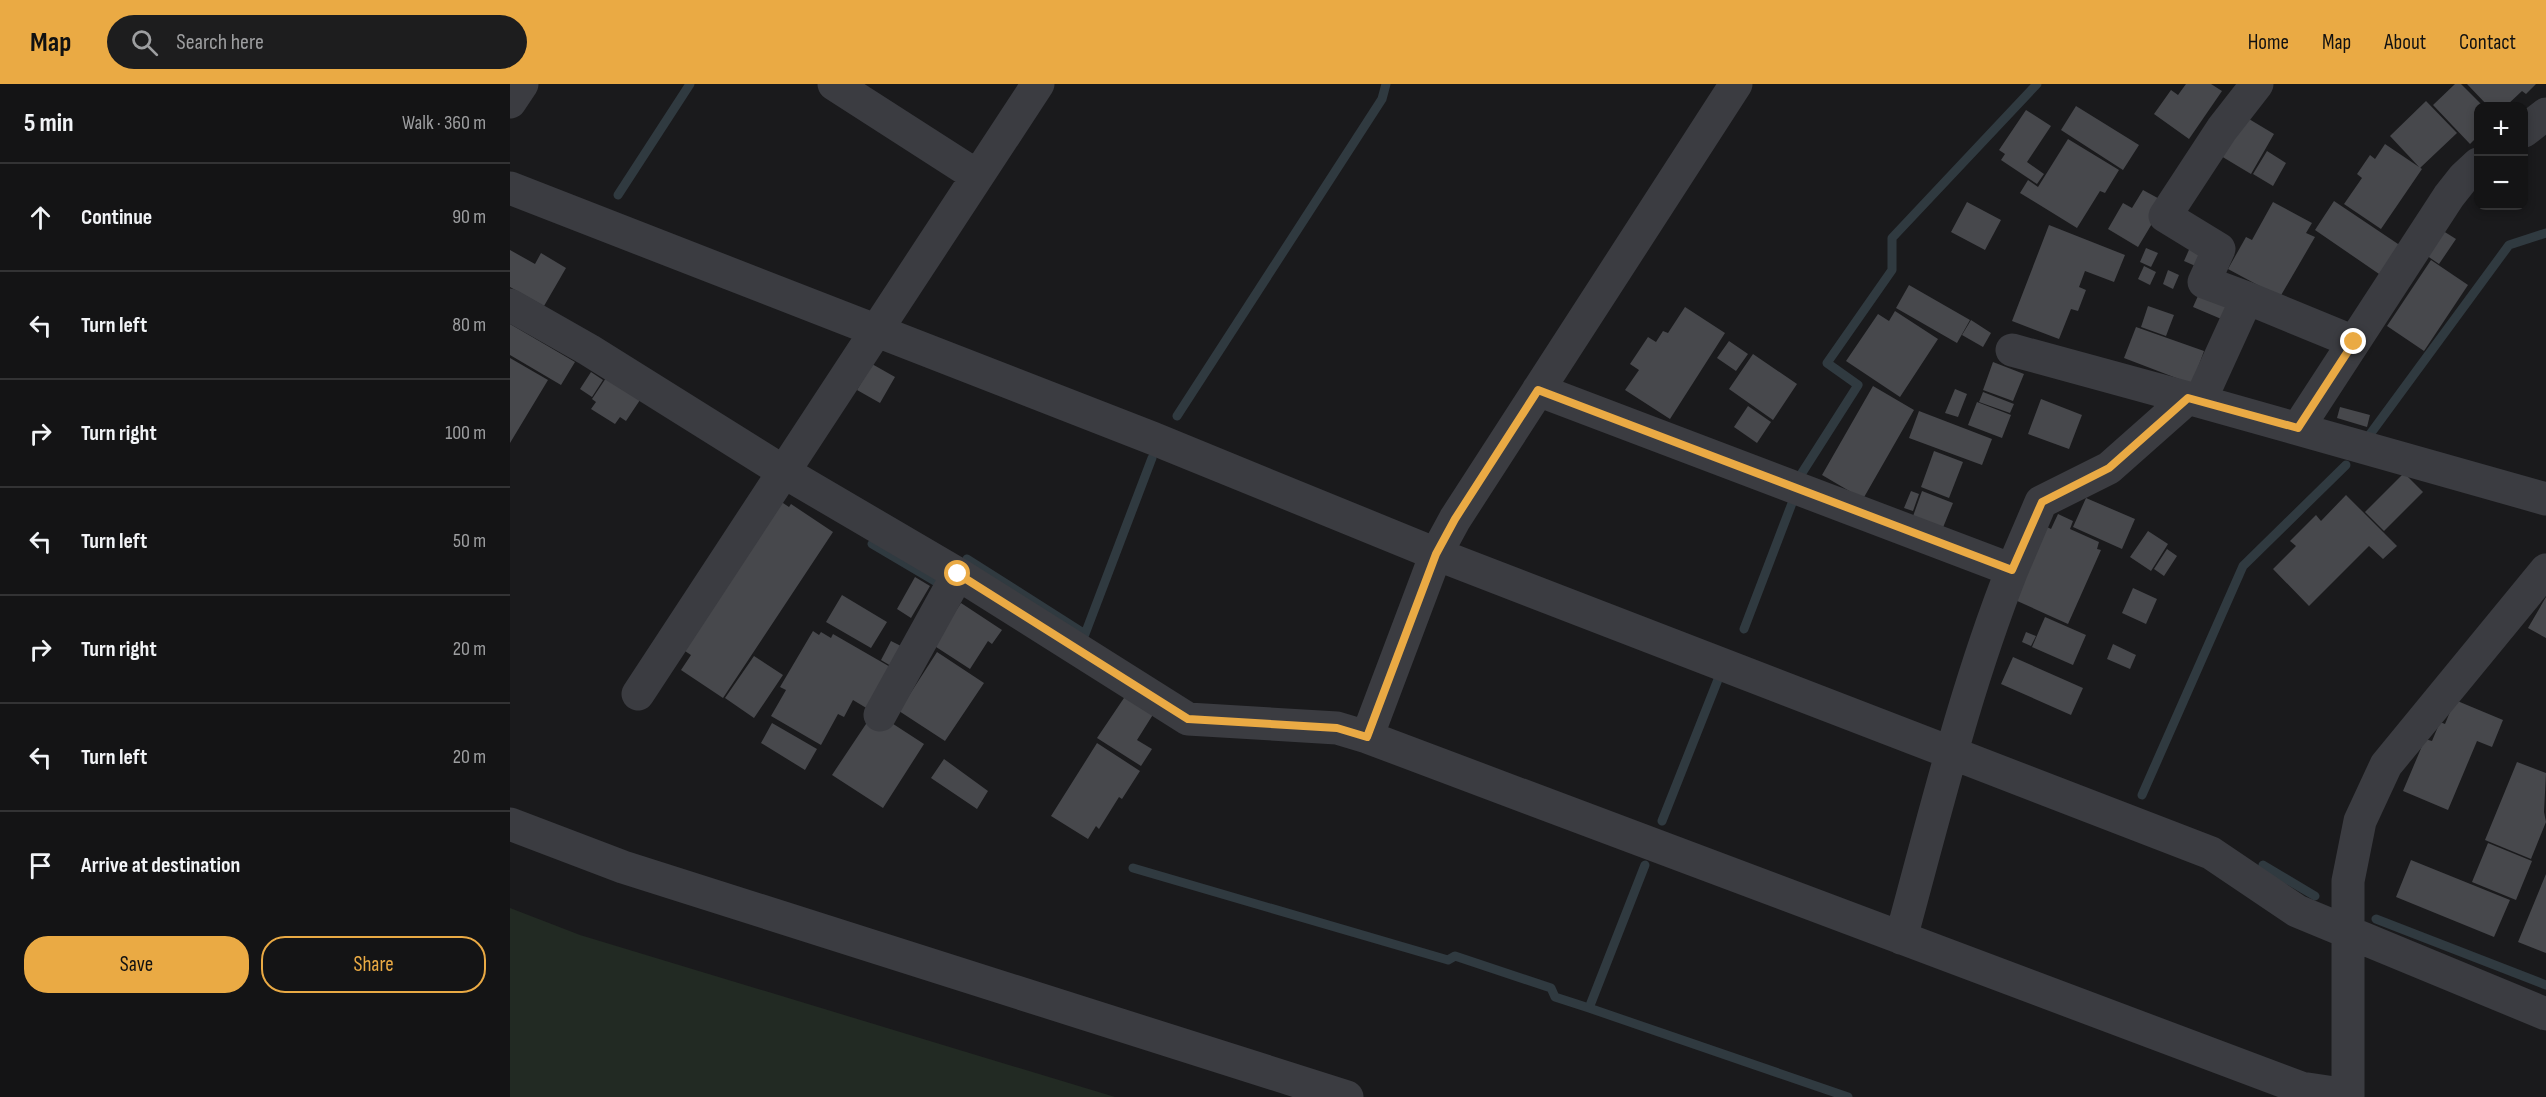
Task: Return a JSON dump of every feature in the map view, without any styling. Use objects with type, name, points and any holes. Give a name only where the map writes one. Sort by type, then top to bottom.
[{"type":"street","points":[[510,102],[522,84]]},
{"type":"street","points":[[834,84],[977,176]]},
{"type":"street","points":[[638,694],[1038,84]]},
{"type":"street","points":[[1367,737],[1436,554],[1455,519],[1736,84]]},
{"type":"street","points":[[2257,84],[2222,129],[2165,216],[2219,249],[2204,282],[2354,342]]},
{"type":"street","points":[[2528,127],[2546,114]]},
{"type":"street","points":[[2298,428],[2449,196],[2474,168]]},
{"type":"street","points":[[510,188],[874,332],[1152,438],[1436,554],[2211,853],[2297,911],[2546,1014]]},
{"type":"street","points":[[1901,938],[1951,753],[1987,633],[2042,502],[2109,468],[2194,400],[2247,298]]},
{"type":"street","points":[[510,305],[589,350],[784,472],[958,574],[1188,719],[1337,728],[1367,737],[2301,1088],[2348,1096],[2348,882],[2360,821],[2386,765],[2546,570]]},
{"type":"street","points":[[2012,350],[2546,499]]},
{"type":"street","points":[[1538,390],[2012,570]]},
{"type":"street","points":[[880,715],[958,574]]},
{"type":"street","points":[[510,824],[623,867],[1347,1097]]},
{"type":"shaded area","points":[[510,908],[580,935],[1115,1097],[510,1097]]},
{"type":"building","points":[[2186,84],[2211,84],[2222,91],[2189,139],[2154,114],[2171,90],[2178,95]]},
{"type":"building","points":[[2455,84],[2461,84],[2479,102],[2474,102],[2474,140],[2470,144],[2433,105]]},
{"type":"building","points":[[2467,84],[2536,84],[2526,94],[2522,91],[2510,102],[2484,102]]},
{"type":"building","points":[[2426,101],[2457,133],[2420,168],[2390,136]]},
{"type":"building","points":[[2076,106],[2139,145],[2123,170],[2061,130]]},
{"type":"building","points":[[2026,110],[2051,126],[2027,162],[2044,174],[2037,184],[2001,160],[2005,154],[1999,150]]},
{"type":"building","points":[[2244,116],[2274,134],[2251,174],[2221,156]]},
{"type":"building","points":[[2068,139],[2119,170],[2105,193],[2100,191],[2077,228],[2020,193],[2028,180],[2038,187]]},
{"type":"building","points":[[2385,144],[2422,169],[2381,229],[2344,204],[2362,178],[2357,174],[2370,155],[2375,159]]},
{"type":"building","points":[[2267,151],[2286,163],[2273,186],[2253,174]]},
{"type":"building","points":[[2143,190],[2165,202],[2138,247],[2108,229],[2123,203],[2132,208]]},
{"type":"building","points":[[2334,201],[2401,246],[2382,276],[2315,230]]},
{"type":"building","points":[[1967,202],[2001,220],[1985,250],[1951,232]]},
{"type":"building","points":[[2273,202],[2312,223],[2306,233],[2315,237],[2280,297],[2228,269],[2246,237],[2252,240]]},
{"type":"building","points":[[2049,225],[2125,255],[2114,282],[2085,271],[2079,287],[2086,290],[2078,311],[2071,309],[2059,339],[2012,321]]},
{"type":"building","points":[[2440,229],[2456,239],[2439,264],[2423,253]]},
{"type":"building","points":[[2192,243],[2208,250],[2200,268],[2184,261]]},
{"type":"building","points":[[2146,248],[2158,253],[2151,267],[2140,262]]},
{"type":"building","points":[[510,250],[535,264],[541,253],[566,268],[544,306],[510,287]]},
{"type":"building","points":[[2431,260],[2468,285],[2424,351],[2387,326]]},
{"type":"building","points":[[2144,266],[2156,272],[2150,285],[2138,279]]},
{"type":"building","points":[[2168,270],[2179,275],[2173,289],[2163,284]]},
{"type":"building","points":[[1909,285],[1970,320],[1957,343],[1896,308]]},
{"type":"building","points":[[2202,287],[2234,301],[2226,321],[2193,307]]},
{"type":"building","points":[[2148,306],[2174,315],[2166,336],[2141,327]]},
{"type":"building","points":[[1685,307],[1725,333],[1670,419],[1625,390],[1639,370],[1630,364],[1648,337],[1656,342],[1663,331],[1668,333]]},
{"type":"building","points":[[1895,311],[1938,339],[1900,397],[1846,361],[1878,314],[1889,321]]},
{"type":"building","points":[[1971,320],[1991,333],[1983,347],[1962,335]]},
{"type":"building","points":[[510,324],[575,362],[561,385],[510,355]]},
{"type":"building","points":[[2136,327],[2204,351],[2192,384],[2124,358]]},
{"type":"building","points":[[1729,341],[1748,354],[1736,371],[1717,358]]},
{"type":"building","points":[[1753,354],[1797,384],[1773,420],[1729,389]]},
{"type":"building","points":[[510,358],[548,380],[510,443]]},
{"type":"building","points":[[1993,362],[2024,374],[2013,401],[1983,390]]},
{"type":"building","points":[[872,364],[895,377],[880,403],[857,390]]},
{"type":"building","points":[[591,372],[603,380],[592,397],[580,389]]},
{"type":"building","points":[[606,378],[640,400],[626,421],[620,417],[615,424],[591,409],[596,402],[592,399]]},
{"type":"building","points":[[1873,386],[1914,410],[1863,499],[1822,475]]},
{"type":"building","points":[[1955,389],[1967,394],[1958,417],[1945,413]]},
{"type":"building","points":[[1983,392],[2014,404],[2010,413],[1979,402]]},
{"type":"building","points":[[2041,399],[2082,415],[2069,449],[2028,434]]},
{"type":"building","points":[[1977,402],[2011,415],[2002,438],[1968,425]]},
{"type":"building","points":[[1748,406],[1771,422],[1757,443],[1734,427]]},
{"type":"building","points":[[2340,407],[2370,415],[2367,427],[2337,418]]},
{"type":"building","points":[[1919,411],[1992,439],[1982,465],[1909,438]]},
{"type":"building","points":[[1934,451],[1963,462],[1949,498],[1921,487]]},
{"type":"building","points":[[2404,473],[2423,492],[2384,531],[2365,512]]},
{"type":"building","points":[[1911,491],[1919,494],[1913,511],[1904,508]]},
{"type":"building","points":[[1922,491],[1953,503],[1942,530],[1912,519]]},
{"type":"building","points":[[2346,495],[2397,546],[2383,559],[2369,546],[2309,606],[2273,569],[2296,546],[2290,541],[2316,515],[2321,521]]},
{"type":"building","points":[[2086,498],[2135,519],[2122,549],[2073,527]]},
{"type":"building","points":[[780,501],[789,507],[791,504],[833,532],[723,698],[681,670],[691,655],[682,649]]},
{"type":"building","points":[[2058,514],[2073,521],[2070,529],[2099,542],[2097,549],[2101,550],[2068,624],[2015,600],[2047,527],[2051,529]]},
{"type":"building","points":[[2148,531],[2168,544],[2151,571],[2130,557]]},
{"type":"building","points":[[2167,549],[2177,556],[2164,576],[2154,569]]},
{"type":"building","points":[[915,577],[930,586],[911,618],[897,609]]},
{"type":"building","points":[[2133,588],[2157,599],[2146,624],[2122,613]]},
{"type":"building","points":[[842,595],[887,622],[871,648],[826,622]]},
{"type":"building","points":[[2546,597],[2546,638],[2528,628]]},
{"type":"building","points":[[961,603],[1002,630],[992,644],[988,641],[970,669],[933,645]]},
{"type":"building","points":[[2045,617],[2086,635],[2073,665],[2032,647]]},
{"type":"building","points":[[813,631],[819,635],[821,632],[831,638],[833,634],[892,668],[868,709],[853,700],[844,717],[838,714],[821,745],[771,716],[786,690],[780,687]]},
{"type":"building","points":[[2026,632],[2036,636],[2031,646],[2022,642]]},
{"type":"building","points":[[891,641],[903,647],[891,666],[881,660]]},
{"type":"building","points":[[2113,644],[2136,655],[2130,669],[2107,659]]},
{"type":"building","points":[[937,652],[984,683],[945,741],[899,711]]},
{"type":"building","points":[[754,656],[783,675],[754,718],[725,698]]},
{"type":"building","points":[[2013,657],[2083,688],[2071,715],[2001,684]]},
{"type":"building","points":[[1126,695],[1154,713],[1137,740],[1152,749],[1141,766],[1097,738]]},
{"type":"building","points":[[2455,700],[2503,720],[2492,747],[2477,741],[2448,810],[2403,791],[2425,739],[2432,741],[2440,722],[2445,724]]},
{"type":"building","points":[[884,718],[924,744],[883,808],[832,775],[868,721]]},
{"type":"building","points":[[772,723],[817,749],[805,770],[761,743]]},
{"type":"building","points":[[1097,743],[1140,771],[1122,799],[1119,797],[1099,829],[1096,826],[1088,839],[1051,816]]},
{"type":"building","points":[[944,759],[988,791],[977,809],[931,778]]},
{"type":"building","points":[[2517,762],[2546,773],[2544,812],[2546,822],[2531,859],[2485,840]]},
{"type":"building","points":[[2488,843],[2532,861],[2516,900],[2472,882]]},
{"type":"building","points":[[2411,860],[2510,900],[2494,937],[2396,897]]},
{"type":"building","points":[[2546,874],[2546,953],[2518,942]]},
{"type":"waterway","points":[[618,195],[690,84]]},
{"type":"waterway","points":[[1177,416],[1382,99],[1386,84]]},
{"type":"waterway","points":[[1800,476],[1858,385],[1827,363],[1892,270],[1892,238],[2037,84]]},
{"type":"waterway","points":[[2368,437],[2509,245],[2546,233]]},
{"type":"waterway","points":[[967,559],[1085,634],[1152,458]]},
{"type":"waterway","points":[[2142,795],[2243,566],[2346,465]]},
{"type":"waterway","points":[[1744,629],[1794,498]]},
{"type":"waterway","points":[[872,544],[938,583]]},
{"type":"waterway","points":[[1662,821],[1719,677]]},
{"type":"waterway","points":[[1645,865],[1589,1008],[1848,1097]]},
{"type":"waterway","points":[[2263,865],[2315,896]]},
{"type":"waterway","points":[[1133,868],[1448,960],[1455,956],[1551,988],[1555,997],[1589,1008]]},
{"type":"waterway","points":[[2376,919],[2546,985]]},
{"type":"route","points":[[958,574],[1188,719],[1337,728],[1367,737],[1436,554],[1455,519],[1538,390],[2012,570],[2042,502],[2109,468],[2188,398],[2298,428],[2354,342]]}]
